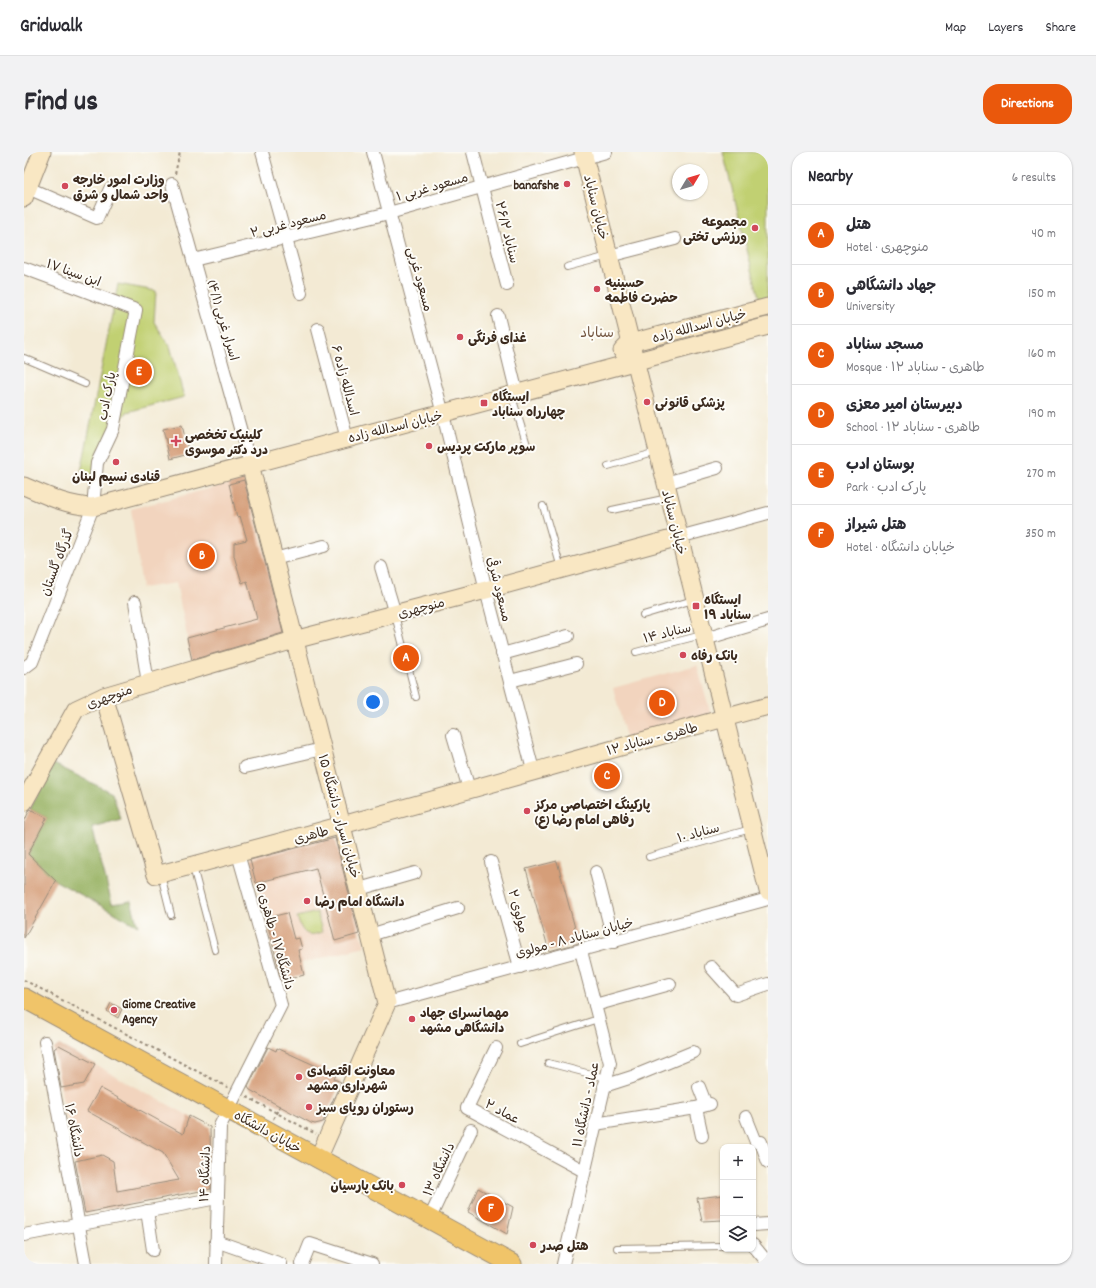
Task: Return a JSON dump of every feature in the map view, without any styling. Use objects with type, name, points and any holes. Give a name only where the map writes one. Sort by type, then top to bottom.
[{"type":"main road","name":"خیابان دانشگاه","points":[[24,998],[512,1264]]},
{"type":"street","points":[[42,152],[26,193],[97,218],[110,189]]},
{"type":"street","points":[[262,152],[301,293]]},
{"type":"street","name":"مسعود غربی","points":[[373,152],[443,414]]},
{"type":"street","name":"سناباد ۲۶/۲","points":[[473,152],[507,285]]},
{"type":"street","name":"مسعود غربی ۱","points":[[389,213],[584,155],[606,152]]},
{"type":"street","name":"خیابان سناباد","points":[[584,155],[768,891]]},
{"type":"street","name":"اسرار غربی (۴/۱)","points":[[172,184],[250,464]]},
{"type":"street","name":"مسعود غربی ۲","points":[[193,260],[389,213]]},
{"type":"street","points":[[609,256],[675,239]]},
{"type":"street","name":"ابن سینا ۱۷","points":[[24,268],[115,302]]},
{"type":"street","name":"پارک ادب","points":[[93,507],[97,463],[113,429],[136,310],[115,302]]},
{"type":"street","name":"خیابان اسدالله زاده","points":[[630,343],[768,307]]},
{"type":"street","points":[[498,316],[514,394]]},
{"type":"street","name":"خیابان اسدالله زاده","points":[[24,486],[52,499],[76,506],[93,507],[768,326]]},
{"type":"street","name":"اسدالله زاده ۶","points":[[318,329],[347,439]]},
{"type":"street","points":[[586,375],[616,359],[630,343]]},
{"type":"street","name":"مسعود شرقی","points":[[443,414],[502,654],[533,770]]},
{"type":"street","name":"خیابان اسرار - دانشگاه ۱۵","points":[[250,464],[387,1003]]},
{"type":"street","points":[[667,490],[717,468]]},
{"type":"street","name":"گذرگاه گلستان","points":[[24,668],[32,662],[93,507]]},
{"type":"street","name":"منوچهری","points":[[24,802],[63,728],[76,709],[104,696],[294,640],[562,570],[768,513]]},
{"type":"street","points":[[274,559],[324,546]]},
{"type":"street","points":[[381,567],[395,614]]},
{"type":"street","points":[[135,602],[148,683]]},
{"type":"street","points":[[704,637],[768,620]]},
{"type":"street","points":[[502,654],[568,636]]},
{"type":"street","points":[[510,681],[576,664]]},
{"type":"street","points":[[104,696],[159,874]]},
{"type":"street","name":"طاهری - سناباد ۱۲","points":[[533,770],[768,706]]},
{"type":"street","points":[[453,735],[469,789]]},
{"type":"street","points":[[245,768],[322,750]]},
{"type":"street","name":"طاهری","points":[[159,874],[342,826],[533,770]]},
{"type":"street","name":"دانشگاه۱۷ - طاهری ۵","points":[[229,1110],[281,1005],[238,854]]},
{"type":"street","name":"مولوی ۲","points":[[491,862],[520,967]]},
{"type":"street","points":[[596,872],[614,942]]},
{"type":"street","points":[[359,889],[415,873]]},
{"type":"street","name":"خیابان سناباد ۸ - مولوی","points":[[387,1003],[614,942],[768,898]]},
{"type":"street","points":[[370,935],[458,908]]},
{"type":"street","name":"عماد - دانشگاه ۱۱","points":[[563,1264],[610,1063],[581,951]]},
{"type":"street","points":[[711,967],[736,995],[768,984]]},
{"type":"street","points":[[595,1005],[670,984]]},
{"type":"street","points":[[318,1159],[387,1003]]},
{"type":"street","name":"دانشگاه ۱۶","points":[[44,1042],[86,1264]]},
{"type":"street","name":"عماد ۲","points":[[496,1048],[467,1108],[584,1171]]},
{"type":"street","points":[[605,1082],[632,1077],[693,1052]]},
{"type":"street","points":[[699,1086],[704,1105],[702,1136]]},
{"type":"street","points":[[595,1124],[704,1105]]},
{"type":"street","name":"دانشگاه ۱۴","points":[[216,1264],[216,1198],[220,1126],[229,1110]]},
{"type":"street","points":[[746,1117],[756,1142],[761,1142],[768,1162]]},
{"type":"street","name":"دانشگاه ۱۳","points":[[429,1220],[472,1130]]},
{"type":"street","points":[[24,1235],[79,1223],[216,1198]]},
{"type":"street","points":[[147,1211],[153,1250]]},
{"type":"street","points":[[756,1225],[768,1224]]},
{"type":"street","points":[[216,1241],[281,1264]]},
{"type":"street","points":[[302,1264],[310,1244],[372,1264]]},
{"type":"street","points":[[756,1249],[768,1263]]},
{"type":"lane","points":[[567,267],[609,256]]},
{"type":"lane","points":[[24,358],[85,384]]},
{"type":"lane","points":[[514,394],[528,448]]},
{"type":"lane","points":[[608,466],[658,452]]},
{"type":"lane","points":[[612,510],[667,490]]},
{"type":"lane","points":[[543,506],[562,570]]},
{"type":"lane","points":[[643,615],[695,600]]},
{"type":"lane","points":[[395,614],[416,697]]},
{"type":"lane","name":"سناباد ۱۴","points":[[636,652],[704,637]]},
{"type":"lane","name":"سناباد ۱۰","points":[[649,857],[752,828]]},
{"type":"lane","points":[[193,866],[215,950]]},
{"type":"lane","points":[[159,874],[171,915]]},
{"type":"lane","points":[[520,1044],[598,1019]]},
{"type":"lane","points":[[548,1063],[605,1082]]},
{"type":"lane","points":[[616,1248],[720,1246]]},
{"type":"path","points":[[172,184],[180,152]]},
{"type":"path","points":[[24,980],[327,1140]]},
{"type":"shaded area","points":[[247,479],[286,637],[193,664],[176,583],[142,588],[131,509]]},
{"type":"shaded area","points":[[697,665],[712,718],[627,741],[613,688]]},
{"type":"shaded area","name":"دانشگاه امام رضا","points":[[335,834],[365,947],[301,963],[304,975],[282,981],[249,856]]},
{"type":"shaded area","points":[[59,1045],[189,1116],[209,1151],[211,1189],[85,1213],[53,1050]]},
{"type":"green space","name":"مجموعه ورزشی تختی","points":[[723,152],[768,152],[768,304],[761,306]]},
{"type":"green space","points":[[118,284],[156,291],[154,322],[170,346],[184,397],[127,412],[98,452],[100,474],[80,477]]},
{"type":"green space","points":[[54,764],[112,793],[121,819],[92,827],[112,904],[131,901],[138,926],[56,881],[28,854],[47,818],[30,809]]},
{"type":"green space","points":[[317,912],[322,932],[317,934],[305,933],[297,917]]},
{"type":"building","name":"کلینیک تخخصی درد دکتر موسوی","points":[[182,425],[189,454],[170,459],[163,429]]},
{"type":"building","points":[[244,480],[283,633],[192,660],[187,638],[257,619],[247,581],[242,583],[234,556],[234,543],[247,540],[240,516],[237,517],[229,484]]},
{"type":"building","points":[[30,809],[47,818],[28,854],[56,881],[24,938],[24,822]]},
{"type":"building","points":[[335,838],[359,934],[335,941],[316,868],[256,883],[250,860]]},
{"type":"building","points":[[557,861],[579,943],[549,951],[526,869]]},
{"type":"building","points":[[287,913],[294,939],[299,938],[302,949],[298,950],[304,975],[282,981],[266,918]]},
{"type":"building","name":"Giome Creative Agency","points":[[111,1003],[122,1009],[118,1018],[107,1011]]},
{"type":"building","points":[[59,1045],[95,1064],[84,1084],[61,1088],[54,1049]]},
{"type":"building","points":[[268,1047],[276,1051],[277,1048],[336,1075],[334,1079],[341,1082],[323,1122],[315,1124],[311,1123],[250,1090],[248,1087]]},
{"type":"building","points":[[100,1088],[183,1134],[189,1116],[210,1127],[211,1189],[85,1213],[75,1161],[102,1155],[113,1161],[117,1191],[179,1180],[163,1153],[87,1111]]},
{"type":"building","points":[[478,1188],[513,1207],[507,1234],[468,1212]]},
{"type":"building","points":[[720,1195],[720,1220],[702,1221],[697,1198]]},
{"type":"place","name":"banafshe","points":[[567,184]]},
{"type":"place","name":"وزارت امور خارجه واحد شمال و شرق","points":[[65,186]]},
{"type":"place","name":"مجموعه ورزشی تختی","points":[[755,228]]},
{"type":"place","name":"حسینیه حضرت فاطمه","points":[[597,289]]},
{"type":"place","name":"غذای فرنگی","points":[[460,337]]},
{"type":"place","name":"بوستان ادب","points":[[139,372]]},
{"type":"place","name":"پزشکی قانونی","points":[[647,402]]},
{"type":"place","name":"ایستگاه چهارراه سناباد","points":[[484,403]]},
{"type":"place","name":"کلینیک تخخصی درد دکتر موسوی","points":[[176,441]]},
{"type":"place","name":"سوپر مارکت پردیس","points":[[429,446]]},
{"type":"place","name":"قنادی نسیم لبنان","points":[[116,462]]},
{"type":"place","name":"جهاد دانشگاهی","points":[[202,556]]},
{"type":"place","name":"ایستگاه سناباد ۱۹","points":[[696,606]]},
{"type":"place","name":"بانک رفاه","points":[[683,655]]},
{"type":"place","name":"هتل","points":[[406,658]]},
{"type":"place","name":"دبیرستان امیر معزی","points":[[662,703]]},
{"type":"place","name":"مسجد سناباد","points":[[607,776]]},
{"type":"place","name":"پارکینگ اختصاصی مرکز رفاهی امام رضا (ع)","points":[[527,811]]},
{"type":"place","name":"دانشگاه امام رضا","points":[[307,901]]},
{"type":"place","name":"Giome Creative Agency","points":[[114,1010]]},
{"type":"place","name":"مهمانسرای جهاد دانشگاهی مشهد","points":[[412,1019]]},
{"type":"place","name":"معاونت اقتصادی شهرداری مشهد","points":[[299,1077]]},
{"type":"place","name":"رستوران رویای سبز","points":[[309,1107]]},
{"type":"place","name":"بانک پارسیان","points":[[402,1185]]},
{"type":"place","name":"هتل شیراز","points":[[491,1209]]},
{"type":"place","name":"هتل صدر","points":[[533,1245]]},
{"type":"district","name":"سناباد","points":[[597,332]]}]
